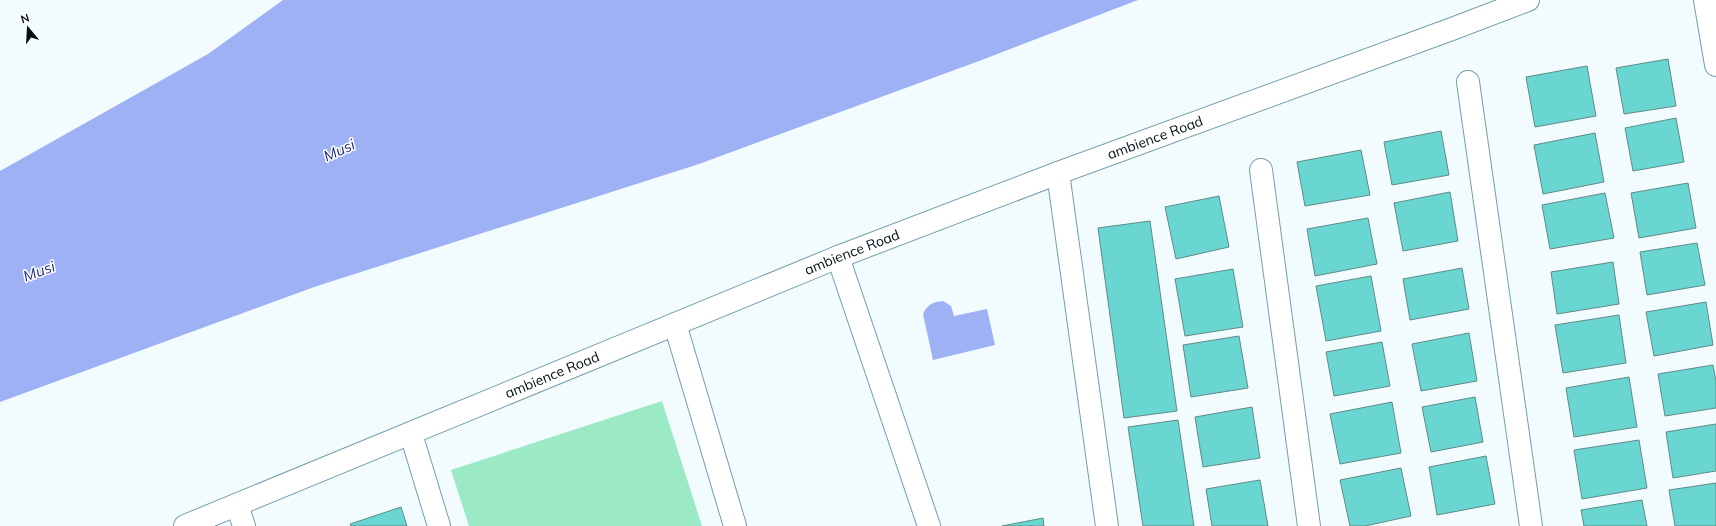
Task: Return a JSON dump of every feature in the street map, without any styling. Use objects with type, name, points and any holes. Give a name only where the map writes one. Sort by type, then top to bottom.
[{"type":"street","name":"ambience Road","points":[[198,524],[237,505],[838,257],[1058,173],[1452,30],[1528,0]]},
{"type":"street","points":[[1705,0],[1716,65]]},
{"type":"street","points":[[1468,82],[1531,526]]},
{"type":"street","points":[[1261,170],[1309,526]]},
{"type":"street","points":[[1058,173],[1107,526]]},
{"type":"street","points":[[838,257],[929,526]]},
{"type":"street","points":[[675,324],[735,526]]},
{"type":"street","points":[[410,434],[439,526]]},
{"type":"street","points":[[237,505],[244,526]]},
{"type":"green space","points":[[662,401],[702,526],[469,526],[451,470]]},
{"type":"water","name":"Musi","points":[[283,0],[1138,0],[979,61],[699,164],[317,286],[0,402],[0,171],[208,54]]},
{"type":"water","points":[[943,301],[951,306],[954,316],[987,309],[995,345],[933,360],[923,314],[931,304]]},
{"type":"building","points":[[1668,59],[1676,106],[1624,114],[1616,68]]},
{"type":"building","points":[[1587,66],[1596,116],[1535,127],[1526,77]]},
{"type":"building","points":[[1676,118],[1684,162],[1633,171],[1625,128]]},
{"type":"building","points":[[1441,131],[1449,175],[1392,185],[1384,142]]},
{"type":"building","points":[[1595,133],[1604,182],[1543,194],[1534,145]]},
{"type":"building","points":[[1361,150],[1370,195],[1305,206],[1297,162]]},
{"type":"building","points":[[1688,183],[1696,228],[1639,238],[1631,193]]},
{"type":"building","points":[[1450,192],[1458,241],[1403,251],[1394,203]]},
{"type":"building","points":[[1605,193],[1614,238],[1550,249],[1542,205]]},
{"type":"building","points":[[1219,196],[1229,247],[1176,259],[1165,207]]},
{"type":"building","points":[[1368,218],[1377,264],[1315,276],[1307,229]]},
{"type":"building","points":[[1150,221],[1177,411],[1124,418],[1098,228]]},
{"type":"building","points":[[1697,243],[1705,285],[1647,295],[1640,252]]},
{"type":"building","points":[[1613,262],[1619,304],[1557,314],[1551,272]]},
{"type":"building","points":[[1462,268],[1469,309],[1410,320],[1403,279]]},
{"type":"building","points":[[1233,269],[1243,327],[1185,336],[1175,279]]},
{"type":"building","points":[[1371,276],[1381,331],[1326,341],[1316,286]]},
{"type":"building","points":[[1706,302],[1713,345],[1654,356],[1646,312]]},
{"type":"building","points":[[1619,315],[1626,363],[1563,373],[1555,325]]},
{"type":"building","points":[[1469,333],[1477,381],[1421,391],[1412,344]]},
{"type":"building","points":[[1239,336],[1248,388],[1191,397],[1183,345]]},
{"type":"building","points":[[1382,342],[1390,386],[1334,396],[1326,352]]},
{"type":"building","points":[[1713,365],[1716,381],[1716,408],[1665,416],[1658,374]]},
{"type":"building","points":[[1629,377],[1637,427],[1574,437],[1566,388]]},
{"type":"building","points":[[1475,397],[1483,442],[1431,452],[1422,407]]},
{"type":"building","points":[[1392,402],[1401,453],[1340,464],[1330,414]]},
{"type":"building","points":[[1252,407],[1260,458],[1203,467],[1195,417]]},
{"type":"building","points":[[1178,420],[1194,526],[1143,526],[1128,427]]},
{"type":"building","points":[[1716,424],[1716,471],[1673,478],[1666,432]]},
{"type":"building","points":[[1639,440],[1647,488],[1582,499],[1574,450]]},
{"type":"building","points":[[1486,456],[1495,504],[1437,515],[1429,467]]},
{"type":"building","points":[[1401,468],[1411,516],[1365,526],[1350,526],[1340,480]]},
{"type":"building","points":[[1260,480],[1268,526],[1212,526],[1206,489]]},
{"type":"building","points":[[1716,483],[1716,526],[1675,526],[1669,490]]},
{"type":"building","points":[[1642,500],[1647,526],[1584,526],[1581,510]]},
{"type":"building","points":[[401,507],[407,526],[351,526],[350,524]]},
{"type":"building","points":[[1043,518],[1044,526],[1002,526]]}]
